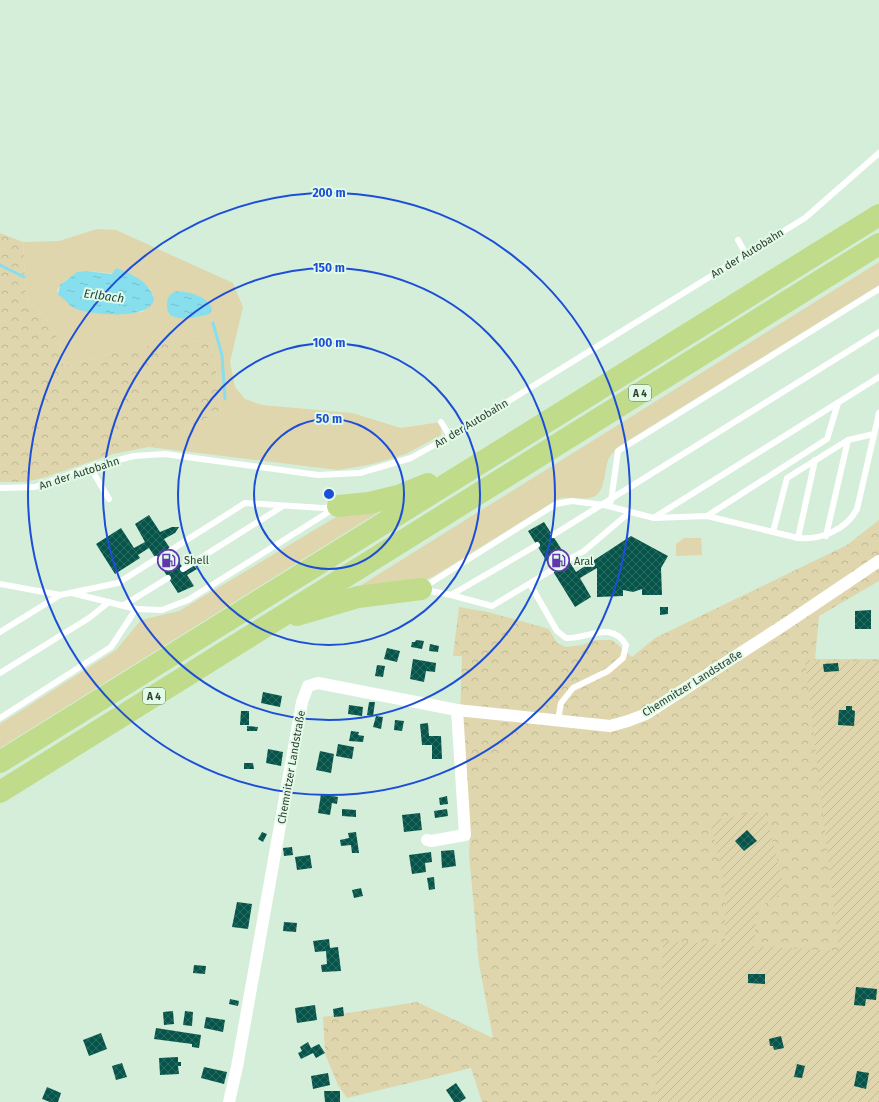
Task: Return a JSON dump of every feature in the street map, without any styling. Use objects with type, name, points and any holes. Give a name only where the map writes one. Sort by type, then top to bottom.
[{"type":"highway","name":"A 4","points":[[0,762],[879,215]]},
{"type":"highway","name":"A 4","points":[[0,792],[879,244]]},
{"type":"highway","points":[[338,506],[369,503],[398,496],[424,485],[453,480]]},
{"type":"highway","points":[[275,620],[315,611],[358,597],[421,589]]},
{"type":"street","name":"Chemnitzer Landstraße","points":[[229,1102],[302,702],[308,686],[318,683],[456,710],[610,726],[646,714],[797,617],[879,561]]},
{"type":"street","points":[[427,840],[431,841],[465,835],[456,710]]},
{"type":"lane","name":"An der Autobahn","points":[[0,488],[35,487],[90,467],[134,456],[165,454],[318,475],[360,473],[411,458],[450,436],[805,218],[879,153]]},
{"type":"lane","points":[[738,240],[746,254]]},
{"type":"lane","points":[[611,501],[618,451],[879,289]]},
{"type":"lane","points":[[553,535],[611,501],[879,332]]},
{"type":"lane","points":[[654,518],[879,377]]},
{"type":"lane","points":[[707,516],[826,440],[838,403]]},
{"type":"lane","points":[[421,589],[556,504],[572,501],[604,505],[654,518],[707,516],[798,538],[810,539],[826,536],[852,518],[857,509],[879,413]]},
{"type":"lane","points":[[441,422],[450,436]]},
{"type":"lane","points":[[773,532],[787,478],[848,440],[874,434]]},
{"type":"lane","points":[[826,536],[848,440]]},
{"type":"lane","points":[[798,538],[815,460]]},
{"type":"lane","points":[[90,467],[109,499]]},
{"type":"lane","points":[[171,550],[245,503],[324,508],[338,506]]},
{"type":"lane","points":[[183,569],[283,506]]},
{"type":"lane","points":[[72,592],[136,609],[162,610],[188,600],[338,506]]},
{"type":"lane","points":[[568,560],[584,551],[630,512]]},
{"type":"lane","points":[[451,595],[537,545]]},
{"type":"lane","points":[[0,632],[60,595],[118,583],[156,559]]},
{"type":"lane","points":[[421,589],[492,606],[552,570]]},
{"type":"lane","points":[[124,605],[168,578]]},
{"type":"lane","points":[[0,584],[60,595]]},
{"type":"lane","points":[[530,584],[557,631],[566,638],[576,639],[599,632],[611,632],[620,636],[626,645],[623,658],[608,671],[573,688],[560,703],[558,720]]},
{"type":"lane","points":[[0,673],[89,618],[110,602]]},
{"type":"lane","points":[[0,718],[112,647],[136,609]]},
{"type":"green space","points":[[97,229],[116,230],[233,283],[243,307],[230,362],[235,387],[245,399],[262,405],[352,413],[401,428],[441,422],[441,435],[406,454],[373,464],[338,470],[149,447],[220,412],[216,370],[209,342],[117,352],[63,366],[60,343],[48,321],[26,296],[23,242],[59,241]],"holes":[[[86,271],[134,275],[151,290],[143,312],[107,313],[73,307],[57,291],[59,287],[69,278]]]},
{"type":"green space","points":[[0,233],[23,242],[26,296],[48,321],[60,343],[63,366],[117,352],[195,338],[209,341],[216,370],[220,412],[149,447],[113,454],[46,477],[25,482],[0,482]]},
{"type":"green space","points":[[879,262],[879,285],[619,446],[609,458],[603,484],[599,493],[595,496],[591,498],[558,499],[434,576],[418,583],[342,597]]},
{"type":"green space","points":[[382,510],[0,748],[0,724],[116,650],[141,620],[179,611],[336,517],[345,513]]},
{"type":"green space","points":[[879,520],[879,581],[819,616],[815,659],[879,659],[879,1102],[482,1102],[471,1068],[347,1098],[338,1085],[325,1054],[323,1017],[417,1002],[493,1038],[479,964],[469,854],[470,837],[460,717],[462,656],[453,656],[459,607],[488,612],[549,629],[557,643],[566,647],[582,645],[595,640],[612,640],[632,657],[655,638],[847,545]]},
{"type":"green space","points":[[684,538],[701,538],[702,555],[676,556],[676,544]]},
{"type":"green space","points":[[805,660],[879,661],[879,1102],[655,1102],[663,941],[725,944],[725,885],[710,821],[765,811],[785,891],[761,907],[758,912],[755,925],[754,946],[839,951]]},
{"type":"water","points":[[116,268],[140,279],[149,288],[154,300],[149,307],[130,314],[92,313],[74,308],[58,295],[60,285],[77,272],[86,271],[112,274]]},
{"type":"water","points":[[174,292],[190,293],[201,297],[210,304],[212,309],[210,314],[191,318],[177,318],[172,316],[168,312],[167,303],[169,297]]},
{"type":"building","points":[[149,515],[160,532],[172,527],[179,527],[175,533],[164,539],[185,571],[193,565],[197,569],[187,575],[194,586],[178,593],[149,548],[138,555],[140,558],[115,574],[96,544],[121,528],[134,548],[145,542],[135,524]]},
{"type":"building","points":[[544,522],[576,572],[631,536],[668,556],[661,568],[662,595],[642,595],[642,589],[633,592],[623,590],[623,596],[597,597],[597,568],[580,578],[591,597],[575,607],[528,531]]},
{"type":"building","points":[[660,607],[668,607],[668,614],[660,615]]},
{"type":"building","points":[[871,610],[871,629],[855,629],[855,611]]},
{"type":"building","points":[[416,640],[424,641],[422,649],[411,647],[412,642],[415,642]]},
{"type":"building","points":[[430,644],[439,646],[438,652],[429,651]]},
{"type":"building","points":[[387,648],[400,651],[397,662],[384,659]]},
{"type":"building","points":[[413,659],[436,663],[435,672],[426,671],[424,682],[410,679]]},
{"type":"building","points":[[838,663],[839,671],[824,672],[823,664]]},
{"type":"building","points":[[377,665],[385,666],[383,677],[375,676]]},
{"type":"building","points":[[263,692],[282,696],[280,707],[261,703]]},
{"type":"building","points":[[369,702],[375,702],[373,716],[367,715]]},
{"type":"building","points":[[349,705],[363,707],[362,716],[348,714]]},
{"type":"building","points":[[846,706],[852,706],[852,710],[855,711],[854,726],[838,725],[839,710],[846,710]]},
{"type":"building","points":[[241,711],[249,711],[249,725],[240,725]]},
{"type":"building","points":[[376,716],[383,717],[381,729],[373,727]]},
{"type":"building","points":[[395,720],[404,721],[402,731],[394,730]]},
{"type":"building","points":[[428,723],[429,736],[441,736],[442,759],[432,759],[432,745],[422,745],[420,724]]},
{"type":"building","points":[[247,726],[258,727],[257,731],[247,731]]},
{"type":"building","points":[[351,731],[359,732],[358,735],[364,736],[363,742],[349,741]]},
{"type":"building","points":[[338,744],[354,747],[352,759],[336,756]]},
{"type":"building","points":[[268,749],[283,752],[281,766],[266,763]]},
{"type":"building","points":[[320,751],[334,754],[331,773],[316,770]]},
{"type":"building","points":[[244,763],[253,763],[254,769],[244,769]]},
{"type":"building","points":[[321,794],[338,797],[337,804],[332,803],[330,815],[318,813]]},
{"type":"building","points":[[447,796],[448,804],[440,805],[439,798]]},
{"type":"building","points":[[342,809],[356,810],[356,817],[342,816]]},
{"type":"building","points":[[447,809],[448,816],[435,818],[434,811]]},
{"type":"building","points":[[420,813],[422,830],[404,832],[402,815]]},
{"type":"building","points":[[747,830],[757,841],[744,851],[735,841]]},
{"type":"building","points":[[262,832],[267,834],[263,842],[258,839]]},
{"type":"building","points":[[356,832],[359,853],[352,853],[351,845],[341,846],[340,840],[349,838],[348,833]]},
{"type":"building","points":[[292,847],[293,855],[284,856],[283,848]]},
{"type":"building","points":[[454,850],[456,866],[442,868],[441,851]]},
{"type":"building","points":[[431,852],[432,862],[425,863],[426,872],[412,874],[409,855]]},
{"type":"building","points":[[310,855],[312,868],[297,870],[295,857]]},
{"type":"building","points":[[434,877],[435,889],[429,890],[427,878]]},
{"type":"building","points":[[361,888],[363,896],[354,898],[352,890]]},
{"type":"building","points":[[237,902],[252,904],[248,929],[232,927]]},
{"type":"building","points":[[284,922],[297,923],[296,932],[283,931]]},
{"type":"building","points":[[329,939],[330,948],[338,947],[341,971],[322,972],[321,965],[327,964],[326,951],[315,952],[313,941]]},
{"type":"building","points":[[194,965],[206,966],[205,974],[193,973]]},
{"type":"building","points":[[748,974],[765,974],[765,984],[748,983]]},
{"type":"building","points":[[856,987],[877,989],[876,1000],[866,999],[865,1006],[854,1005]]},
{"type":"building","points":[[230,999],[239,1001],[238,1006],[229,1004]]},
{"type":"building","points":[[315,1005],[317,1020],[297,1023],[295,1008]]},
{"type":"building","points":[[343,1007],[344,1016],[334,1017],[333,1009]]},
{"type":"building","points":[[173,1011],[174,1024],[164,1025],[163,1012]]},
{"type":"building","points":[[185,1011],[193,1012],[192,1026],[183,1025]]},
{"type":"building","points":[[206,1017],[225,1020],[223,1032],[204,1028]]},
{"type":"building","points":[[156,1028],[201,1035],[199,1048],[192,1047],[192,1044],[154,1039]]},
{"type":"building","points":[[101,1033],[107,1049],[89,1056],[83,1040]]},
{"type":"building","points":[[781,1036],[784,1048],[774,1050],[773,1046],[770,1046],[769,1039]]},
{"type":"building","points":[[308,1042],[311,1048],[319,1044],[325,1053],[316,1058],[313,1053],[301,1059],[298,1053],[302,1051],[300,1047]]},
{"type":"building","points":[[178,1057],[178,1062],[181,1062],[181,1066],[178,1066],[179,1074],[160,1075],[159,1058]]},
{"type":"building","points":[[122,1063],[127,1077],[116,1080],[112,1066]]},
{"type":"building","points":[[797,1064],[805,1066],[802,1078],[794,1077]]},
{"type":"building","points":[[204,1067],[227,1072],[224,1084],[201,1078]]},
{"type":"building","points":[[857,1071],[869,1073],[866,1089],[854,1086]]},
{"type":"building","points":[[328,1073],[330,1085],[313,1089],[311,1076]]},
{"type":"building","points":[[456,1083],[466,1098],[460,1102],[454,1102],[446,1090]]},
{"type":"building","points":[[47,1087],[61,1093],[58,1102],[50,1102],[42,1099]]},
{"type":"building","points":[[324,1091],[340,1091],[340,1102],[325,1102]]},
{"type":"waterway","name":"Erlbach","points":[[0,265],[24,277]]},
{"type":"waterway","name":"Erlbach","points":[[213,323],[222,355],[225,399]]},
{"type":"place","name":"Shell","points":[[168,560]]},
{"type":"place","name":"Aral","points":[[558,561]]}]
